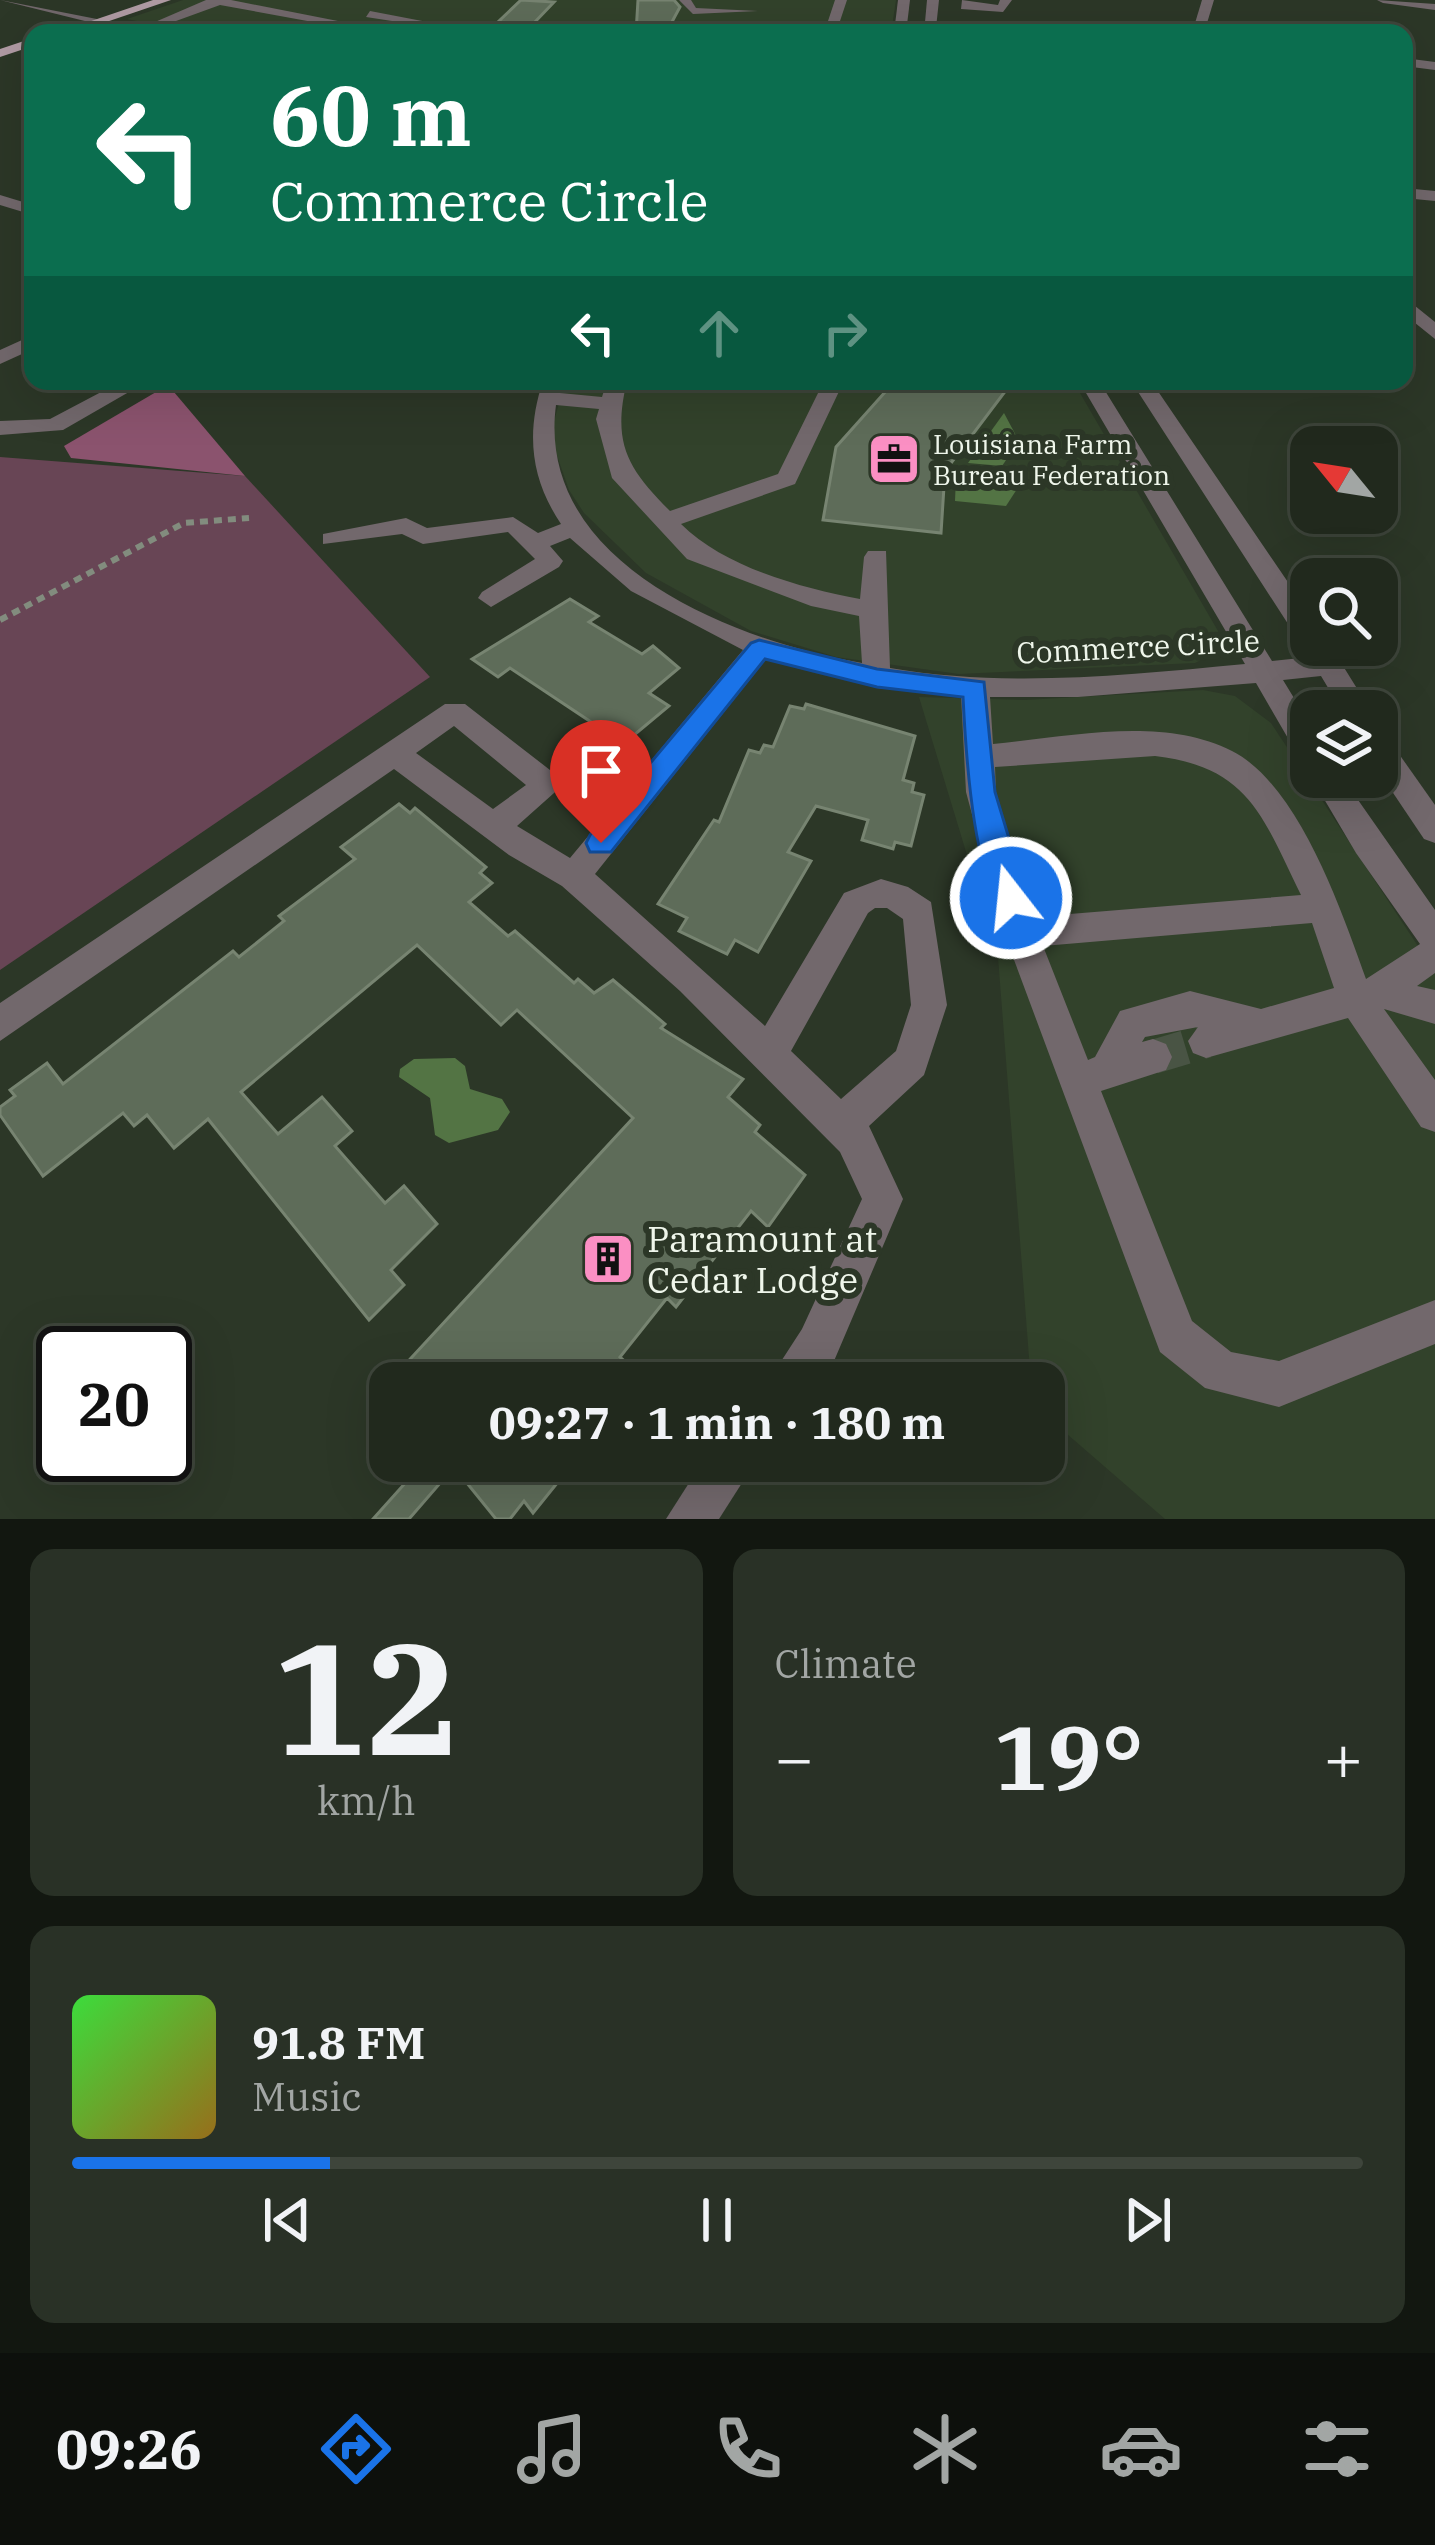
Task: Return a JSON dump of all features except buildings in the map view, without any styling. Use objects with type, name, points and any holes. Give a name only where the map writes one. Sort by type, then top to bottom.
[{"type":"main road","points":[[89,24],[165,0]]},
{"type":"street","points":[[2,0],[101,20]]},
{"type":"street","points":[[62,13],[102,0]]},
{"type":"street","points":[[161,22],[216,0],[352,24]]},
{"type":"street","points":[[289,0],[416,24]]},
{"type":"street","points":[[968,0],[965,7],[1003,9],[1006,0]]},
{"type":"street","points":[[1383,0],[1435,7]]},
{"type":"street","points":[[688,11],[765,1]]},
{"type":"street","points":[[932,7],[954,16],[952,24]]},
{"type":"street","points":[[297,24],[316,17]]},
{"type":"street","points":[[338,24],[343,22]]},
{"type":"street","points":[[1413,312],[1435,333]]},
{"type":"street","points":[[0,428],[55,425],[121,390]]},
{"type":"street","name":"Commerce Circle","points":[[550,390],[541,433],[544,471],[574,528],[630,580],[759,649],[877,678],[975,689],[1264,672],[1290,665]]},
{"type":"street","points":[[571,390],[614,392],[608,419],[624,478],[696,553],[751,577],[872,610]]},
{"type":"street","points":[[665,521],[787,479],[830,390]]},
{"type":"street","points":[[1094,390],[1290,716]]},
{"type":"street","points":[[1147,390],[1290,606]]},
{"type":"street","points":[[332,539],[406,526],[423,536],[513,524],[550,561],[491,598]]},
{"type":"street","points":[[534,543],[574,528]]},
{"type":"street","points":[[877,557],[872,610],[877,678]]},
{"type":"street","points":[[574,876],[759,649]]},
{"type":"street","points":[[975,689],[981,792],[1022,934],[1091,1076],[1176,1336],[1221,1372],[1280,1384],[1435,1322]]},
{"type":"street","points":[[0,1024],[455,711],[548,784],[494,826]]},
{"type":"street","points":[[980,757],[1160,745],[1195,747],[1225,758],[1246,775],[1273,816],[1435,1112]]},
{"type":"street","points":[[394,753],[494,826],[574,876],[854,1138],[883,1199],[818,1345],[805,1362]]},
{"type":"street","points":[[1398,776],[1435,830]]},
{"type":"street","points":[[1339,798],[1366,844],[1435,937]]},
{"type":"street","points":[[769,1054],[856,903],[869,893],[888,893],[919,912],[929,1005],[911,1062],[841,1125]]},
{"type":"street","points":[[1022,934],[1324,908]]},
{"type":"street","points":[[1206,1041],[1368,995],[1435,953]]},
{"type":"street","points":[[1368,995],[1435,1007]]},
{"type":"street","points":[[1091,1076],[1132,1023],[1190,1007],[1258,1025]]},
{"type":"street","points":[[1091,1076],[1153,1057]]},
{"type":"street","points":[[690,1519],[717,1482]]},
{"type":"path","points":[[0,620],[184,523],[249,518]]},
{"type":"shaded area","points":[[183,0],[896,0],[892,24],[151,24],[127,19]]},
{"type":"shaded area","points":[[159,390],[172,390],[245,476],[71,458],[64,446]]},
{"type":"shaded area","points":[[563,390],[1078,390],[1218,631],[1217,652],[1195,663],[959,674],[836,657],[751,631],[646,573],[584,513],[569,490],[554,447],[553,425]]},
{"type":"shaded area","points":[[1004,413],[1019,441],[1002,466],[968,463]]},
{"type":"shaded area","points":[[0,457],[245,476],[430,677],[0,970]]},
{"type":"shaded area","points":[[956,477],[1021,483],[1006,506],[955,501]]},
{"type":"shaded area","points":[[1203,690],[1235,696],[1271,723],[1290,752],[1290,798],[1320,798],[1435,972],[1435,1519],[1165,1519],[1065,1432],[1065,1362],[1029,1362],[998,957],[919,697],[1025,700]]},
{"type":"shaded area","points":[[455,1058],[465,1066],[470,1089],[502,1099],[510,1112],[498,1130],[449,1143],[435,1135],[430,1098],[399,1077],[400,1069],[414,1059]]},
{"type":"tunnel","points":[[1153,1057],[1206,1041]]},
{"type":"place","name":"Louisiana Farm Bureau Federation","points":[[894,459]]},
{"type":"place","name":"Paramount at Cedar Lodge","points":[[608,1259]]},
{"type":"route","points":[[601,843],[759,649],[877,678],[975,689],[981,792],[1011,898]]}]
